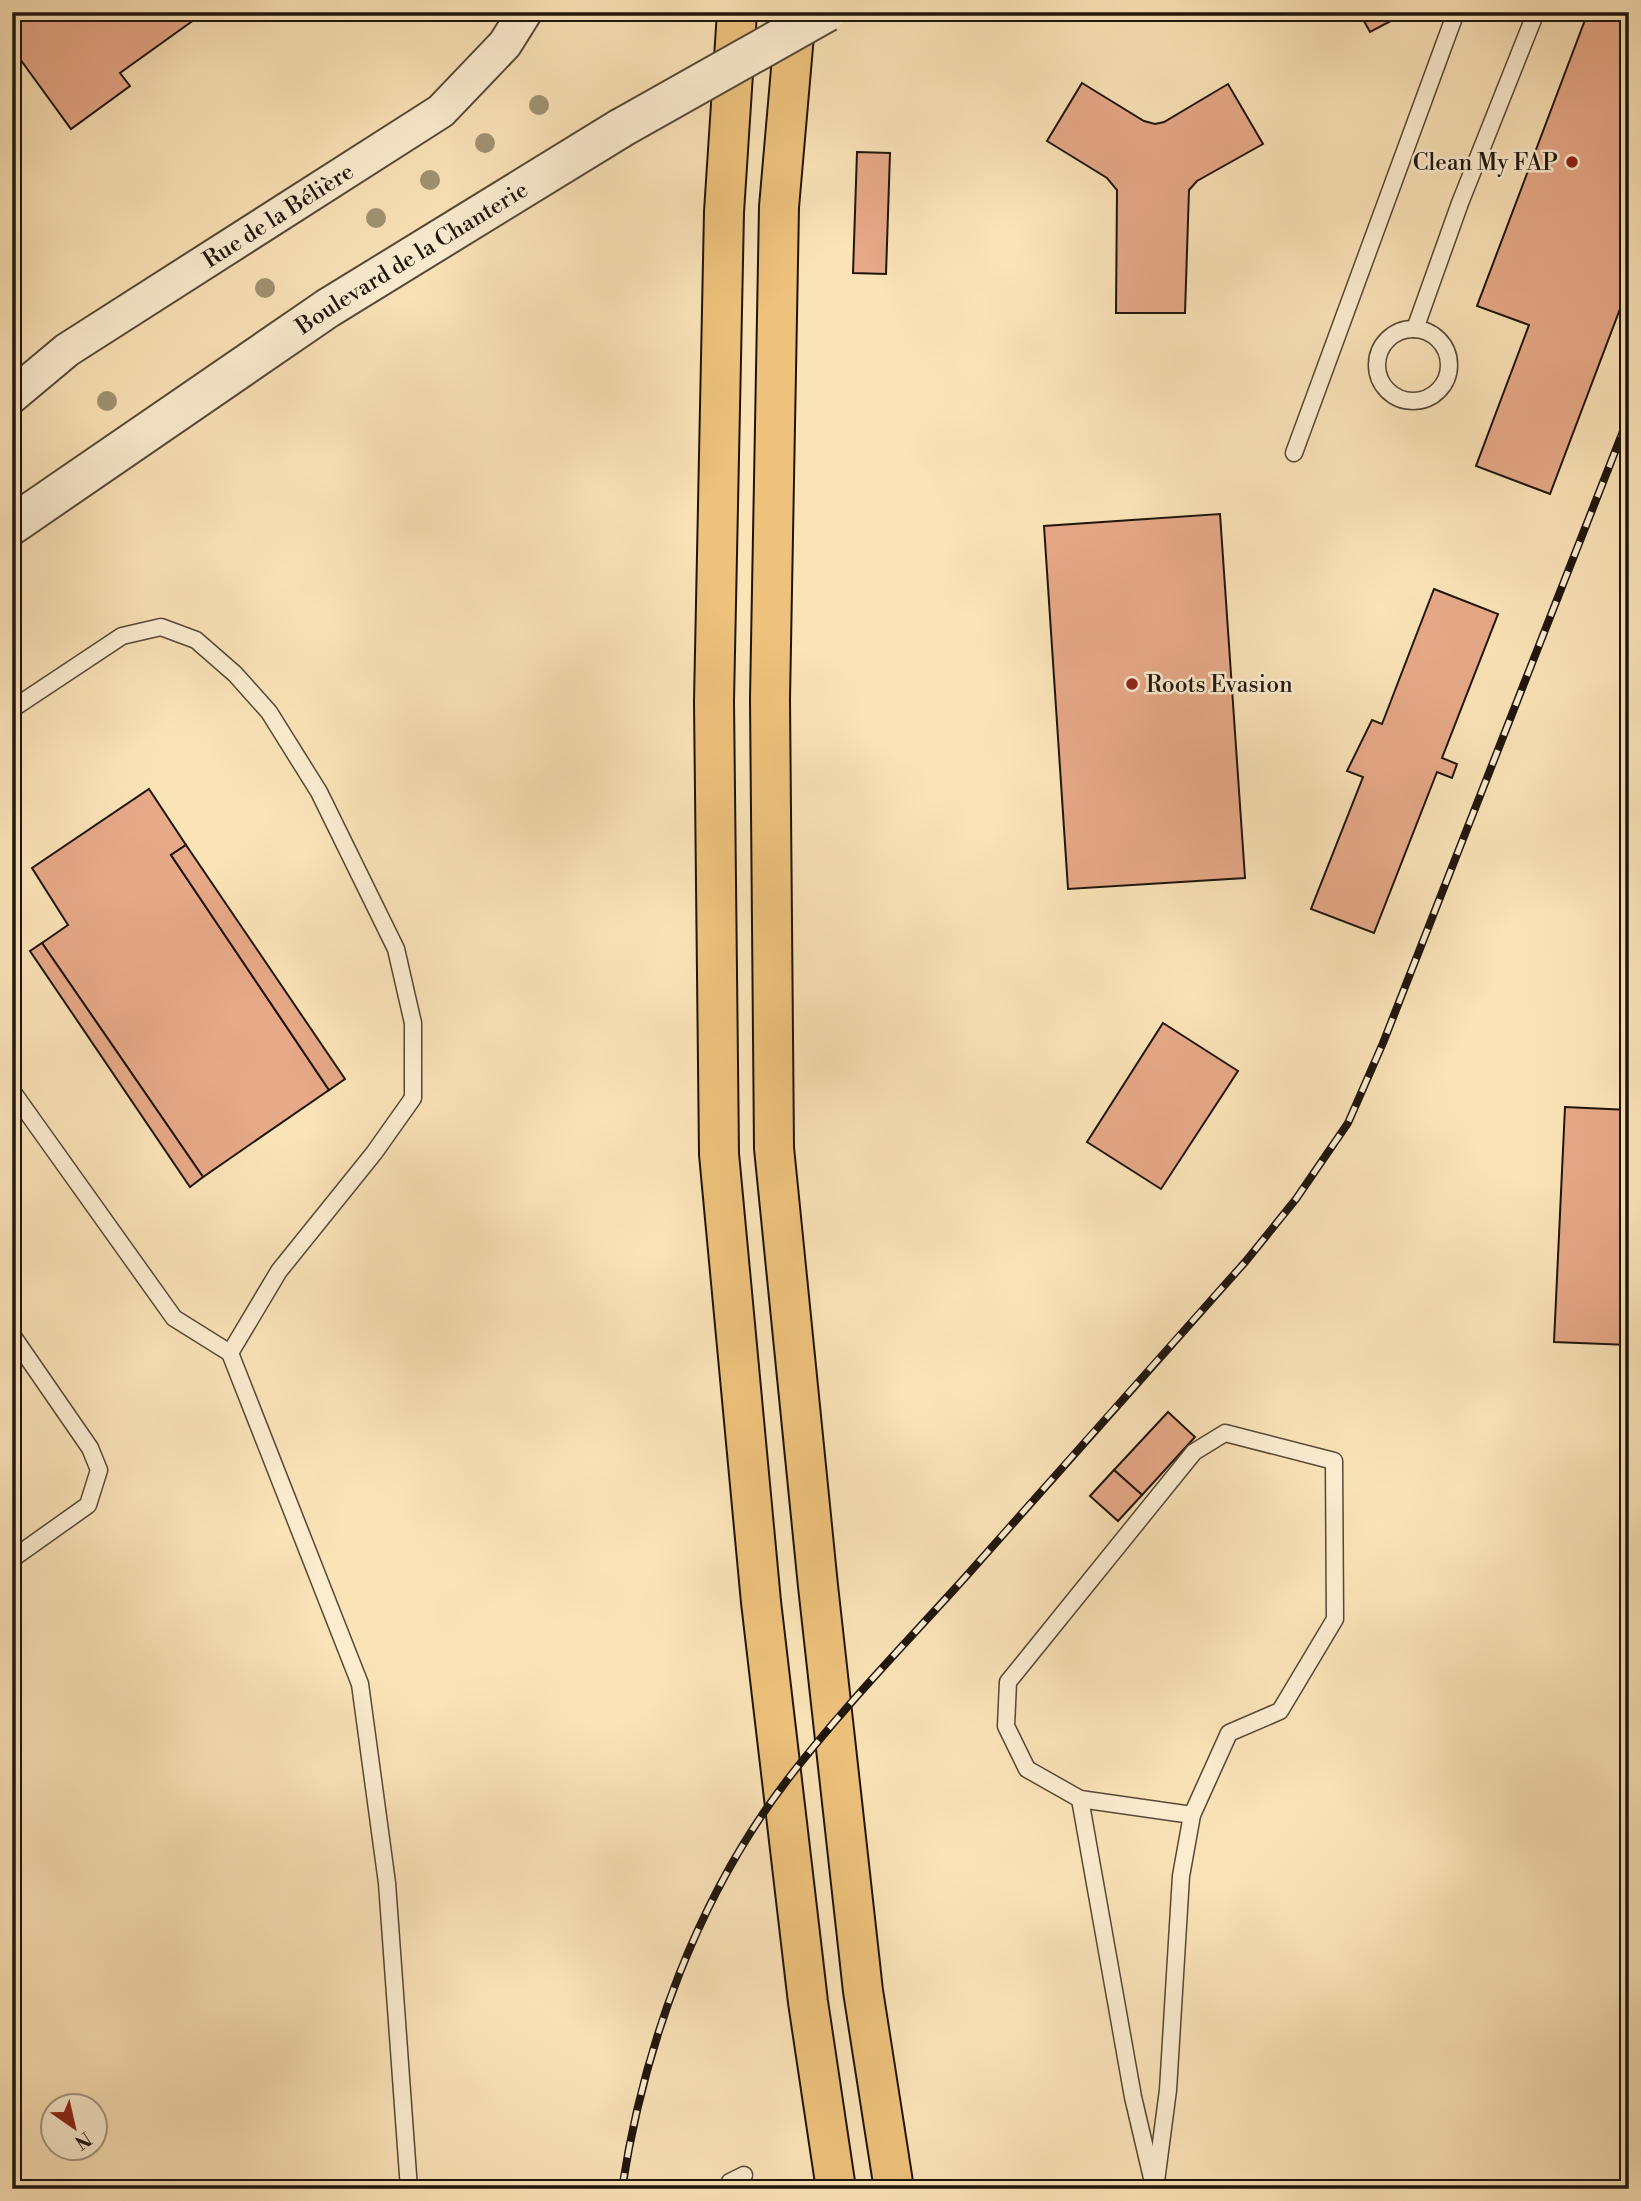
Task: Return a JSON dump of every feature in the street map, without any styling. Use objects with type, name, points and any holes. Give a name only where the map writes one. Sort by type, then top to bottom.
[{"type":"highway","points":[[737,12],[723,212],[714,687],[719,1154],[761,1602],[808,2002],[836,2189]]},
{"type":"highway","points":[[796,12],[778,235],[770,699],[775,1147],[818,1587],[862,1978],[894,2189]]},
{"type":"street","name":"Rue de la Bélière","points":[[12,396],[67,350],[442,111],[505,44],[525,12]]},
{"type":"street","name":"Boulevard de la Chanterie","points":[[12,525],[328,308],[621,128],[827,12]]},
{"type":"lane","points":[[1294,453],[1456,12]]},
{"type":"lane","points":[[1415,329],[1478,157],[1536,12]]},
{"type":"lane","points":[[1415,329],[1426,331],[1444,346],[1449,369],[1440,390],[1430,397],[1408,401],[1387,390],[1377,368],[1383,344],[1392,336],[1415,329]]},
{"type":"lane","points":[[12,709],[122,636],[161,627],[196,640],[235,674],[269,712],[319,792],[396,949],[413,1023],[413,1098],[374,1153],[279,1271],[230,1353]]},
{"type":"lane","points":[[12,1091],[174,1318],[230,1353],[360,1684],[387,1883],[409,2189]]},
{"type":"lane","points":[[12,1335],[90,1448],[99,1470],[88,1505],[12,1559]]},
{"type":"lane","points":[[1080,1799],[1133,2097],[1155,2189],[1168,2090],[1181,1876],[1192,1815],[1229,1733],[1280,1711],[1335,1619],[1334,1461],[1225,1433],[1194,1452],[1008,1682],[1006,1726],[1027,1769],[1080,1799],[1192,1815]]},
{"type":"lane","points":[[729,2189],[730,2182],[744,2175]]},
{"type":"building","points":[[12,12],[205,12],[120,73],[130,86],[71,129],[12,48]]},
{"type":"building","points":[[1359,12],[1408,12],[1370,32]]},
{"type":"building","points":[[1588,12],[1629,12],[1629,285],[1550,494],[1476,466],[1529,325],[1477,306]]},
{"type":"building","points":[[1082,83],[1144,121],[1155,124],[1164,122],[1228,84],[1263,144],[1197,181],[1189,190],[1185,313],[1116,313],[1117,190],[1107,178],[1047,141]]},
{"type":"building","points":[[857,152],[890,153],[886,274],[853,273]]},
{"type":"building","points":[[1220,514],[1245,878],[1068,889],[1044,526]]},
{"type":"building","points":[[1434,589],[1498,614],[1442,758],[1457,764],[1452,778],[1437,772],[1374,933],[1311,909],[1363,777],[1347,771],[1372,720],[1382,724]]},
{"type":"building","points":[[149,789],[186,845],[171,855],[329,1090],[203,1177],[42,943],[68,925],[32,868]]},
{"type":"building","points":[[186,845],[345,1079],[329,1090],[171,855]]},
{"type":"building","points":[[42,943],[203,1177],[190,1187],[30,951]]},
{"type":"building","points":[[1163,1023],[1238,1071],[1161,1189],[1087,1142]]},
{"type":"building","points":[[1565,1107],[1629,1110],[1629,1345],[1554,1342]]},
{"type":"building","points":[[1168,1412],[1195,1437],[1142,1495],[1114,1470]]},
{"type":"building","points":[[1114,1470],[1142,1495],[1118,1521],[1090,1496]]},
{"type":"railway","points":[[622,2189],[632,2135],[660,2026],[702,1922],[727,1872],[756,1824],[809,1752],[853,1700],[1246,1261],[1296,1199],[1348,1123],[1383,1043],[1629,416]]},
{"type":"place","name":"Clean My FAP","points":[[1572,162]]},
{"type":"place","name":"Roots Evasion","points":[[1132,684]]}]
